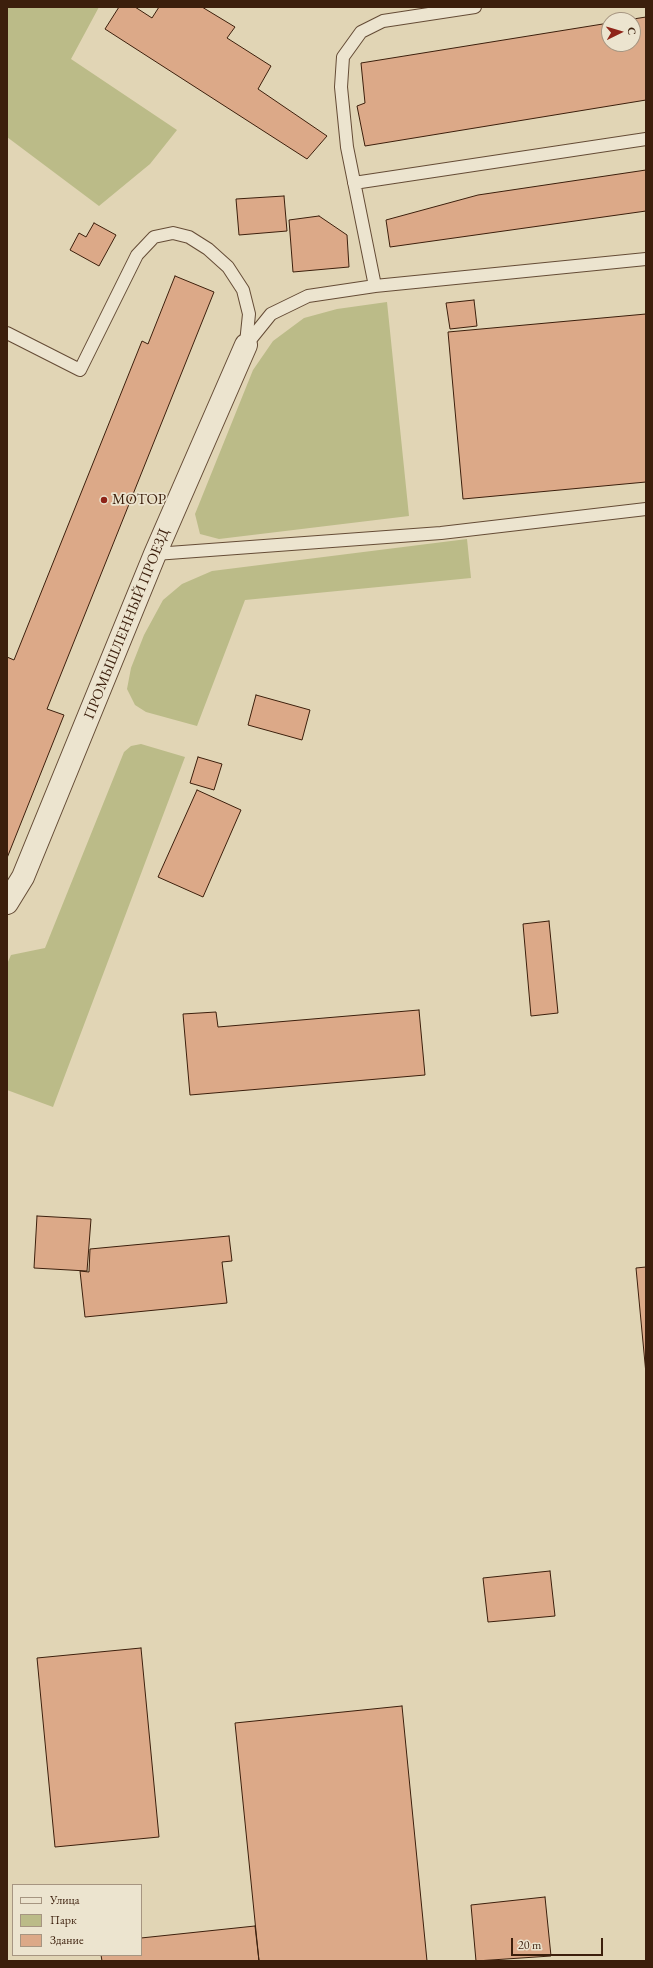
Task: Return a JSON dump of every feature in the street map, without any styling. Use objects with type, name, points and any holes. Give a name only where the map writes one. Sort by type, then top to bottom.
[{"type":"street","name":"ПРОМЫШЛЕННЫЙ ПРОЕЗД","points":[[7,903],[23,877],[155,554],[246,345]]},
{"type":"lane","points":[[375,286],[347,147],[341,87],[343,57],[361,32],[383,20],[475,7]]},
{"type":"lane","points":[[354,183],[646,140]]},
{"type":"lane","points":[[7,333],[80,370],[137,255],[154,237],[173,233],[189,237],[208,249],[228,267],[243,290],[249,314],[246,345]]},
{"type":"lane","points":[[246,345],[271,314],[308,296],[375,286],[646,259]]},
{"type":"lane","points":[[155,554],[441,533],[646,509]]},
{"type":"green space","points":[[7,7],[99,7],[71,59],[177,130],[150,164],[99,206],[7,137]]},
{"type":"green space","points":[[387,302],[409,516],[219,539],[200,534],[195,514],[253,370],[273,341],[304,318],[337,309]]},
{"type":"green space","points":[[467,539],[471,578],[245,600],[197,726],[146,712],[135,705],[127,689],[131,668],[144,635],[163,600],[182,584],[212,571]]},
{"type":"green space","points":[[141,744],[185,757],[53,1107],[7,1090],[7,964],[11,955],[45,948],[124,752],[131,746]]},
{"type":"building","points":[[119,7],[135,7],[152,18],[159,7],[202,7],[235,27],[227,38],[271,66],[258,89],[327,136],[307,159],[105,29]]},
{"type":"building","points":[[646,17],[646,100],[365,146],[357,106],[365,103],[361,63],[601,24],[601,52],[641,52],[641,18]]},
{"type":"building","points":[[646,170],[646,211],[390,247],[386,220],[478,195]]},
{"type":"building","points":[[284,196],[287,231],[239,235],[236,199]]},
{"type":"building","points":[[319,216],[347,235],[349,267],[293,272],[289,220]]},
{"type":"building","points":[[94,223],[116,235],[99,266],[70,250],[79,233],[86,237]]},
{"type":"building","name":"МОТОР","points":[[175,276],[214,292],[47,709],[64,715],[7,858],[7,657],[14,660],[142,341],[148,344]]},
{"type":"building","points":[[474,300],[477,326],[450,329],[446,303]]},
{"type":"building","points":[[646,314],[646,482],[463,499],[448,332]]},
{"type":"building","points":[[256,695],[310,710],[302,740],[248,725]]},
{"type":"building","points":[[198,757],[222,764],[214,790],[190,783]]},
{"type":"building","points":[[197,790],[241,810],[203,897],[158,877]]},
{"type":"building","points":[[549,921],[558,1013],[531,1016],[523,924]]},
{"type":"building","points":[[419,1010],[425,1075],[190,1095],[183,1014],[216,1012],[218,1027]]},
{"type":"building","points":[[37,1216],[91,1219],[87,1271],[34,1268]]},
{"type":"building","points":[[229,1236],[232,1261],[222,1262],[227,1303],[85,1317],[80,1271],[89,1272],[90,1249]]},
{"type":"building","points":[[646,1267],[646,1374],[636,1268]]},
{"type":"building","points":[[550,1571],[555,1616],[488,1622],[483,1578]]},
{"type":"building","points":[[141,1648],[159,1837],[55,1847],[37,1658]]},
{"type":"building","points":[[402,1706],[427,1961],[259,1961],[235,1723]]},
{"type":"building","points":[[545,1897],[551,1956],[476,1961],[471,1905]]},
{"type":"building","points":[[255,1926],[259,1961],[102,1961],[101,1956],[142,1956],[142,1938]]},
{"type":"place","name":"МОТОР","points":[[104,500]]}]
